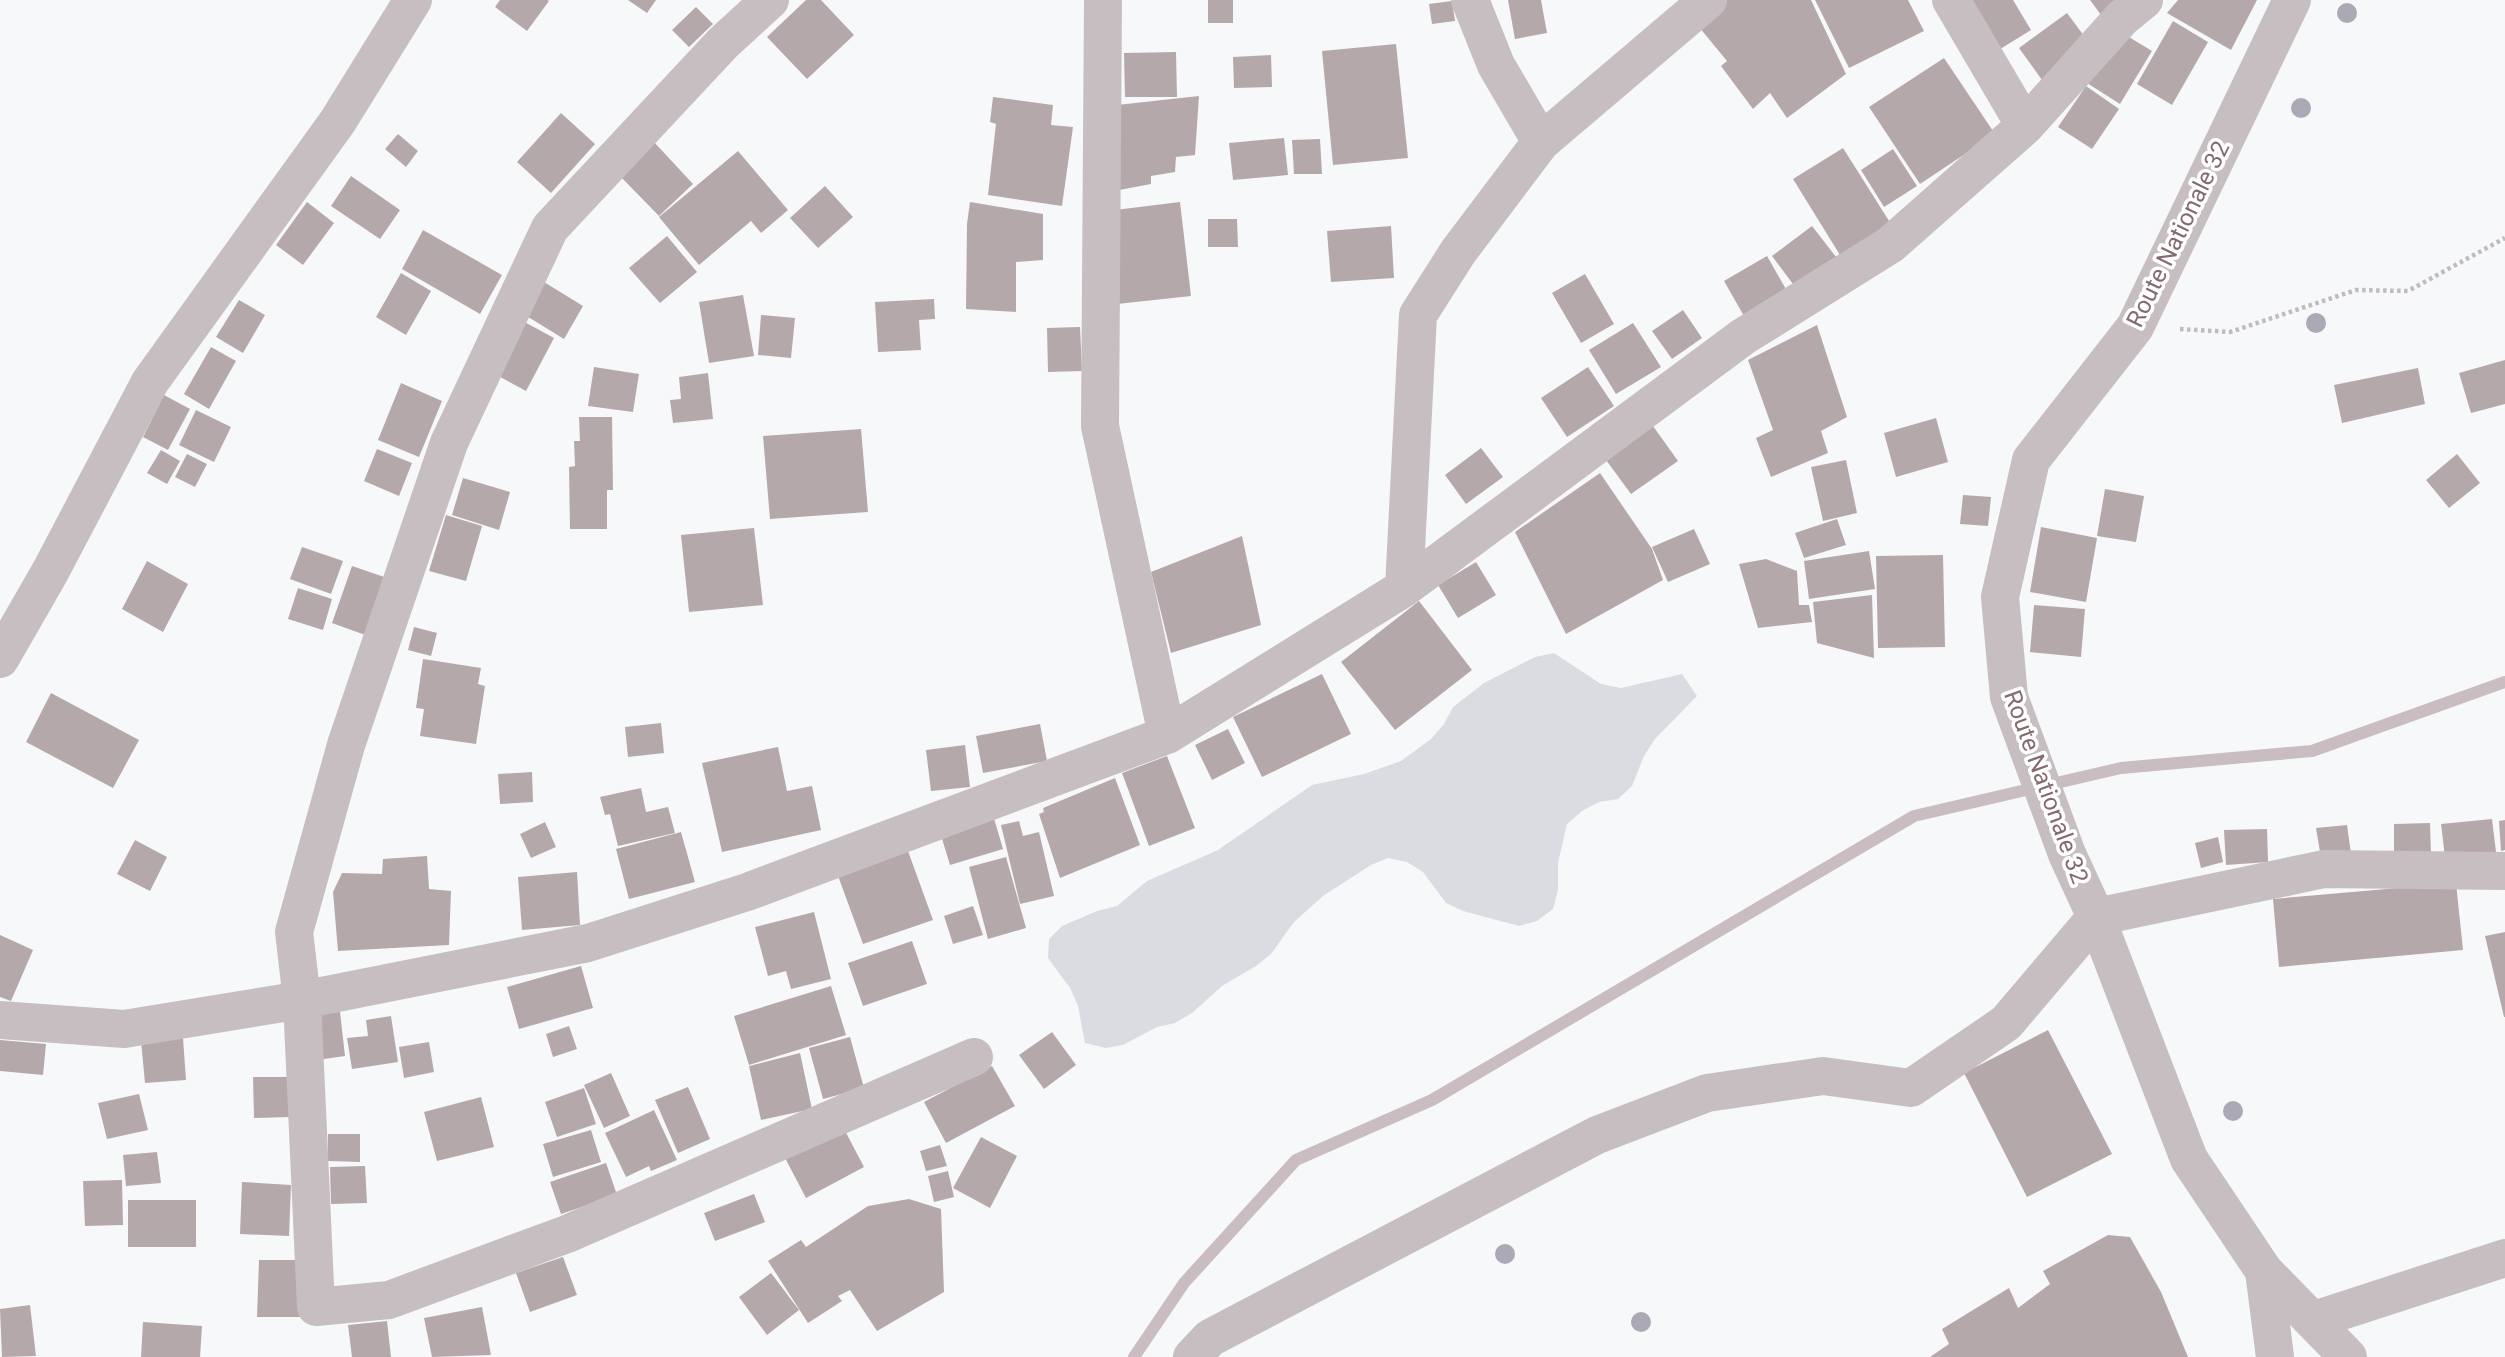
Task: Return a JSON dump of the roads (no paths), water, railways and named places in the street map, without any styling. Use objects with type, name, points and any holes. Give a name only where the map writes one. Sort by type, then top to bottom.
[{"type":"street","points":[[0,659],[50,572],[150,382],[338,121],[413,0]]},
{"type":"street","points":[[770,0],[723,43],[550,228],[449,443],[346,745],[294,932],[302,1000],[316,1307],[389,1300],[566,1234],[974,1057]]},
{"type":"street","points":[[1103,0],[1100,426],[1167,735]]},
{"type":"street","points":[[1471,0],[1496,65],[1541,142]]},
{"type":"street","points":[[1404,588],[1418,315],[1458,252],[1541,142],[1708,0]]},
{"type":"street","points":[[1951,0],[2025,126]]},
{"type":"street","points":[[0,1020],[124,1029],[302,1000],[588,943],[747,892],[1167,735],[1404,588],[1744,337],[1890,245],[2025,126],[2122,18],[2144,0]]},
{"type":"street","name":"Route Nationale 32","points":[[2292,0],[2134,327],[2031,460],[2000,597],[2009,697],[2067,854],[2096,917],[2189,1159],[2264,1271],[2348,1357]]},
{"type":"street","points":[[1192,1357],[1210,1338],[1597,1135],[1707,1093],[1823,1076],[1911,1088],[2006,1023],[2096,917],[2324,869],[2505,871]]},
{"type":"street","points":[[2314,1320],[2505,1258]]},
{"type":"street","name":"Route Nationale 32","points":[[2264,1271],[2275,1357]]},
{"type":"waterway","points":[[1134,1357],[1184,1283],[1296,1160],[1432,1100],[1914,816],[2121,768],[2312,751],[2505,682]]}]
